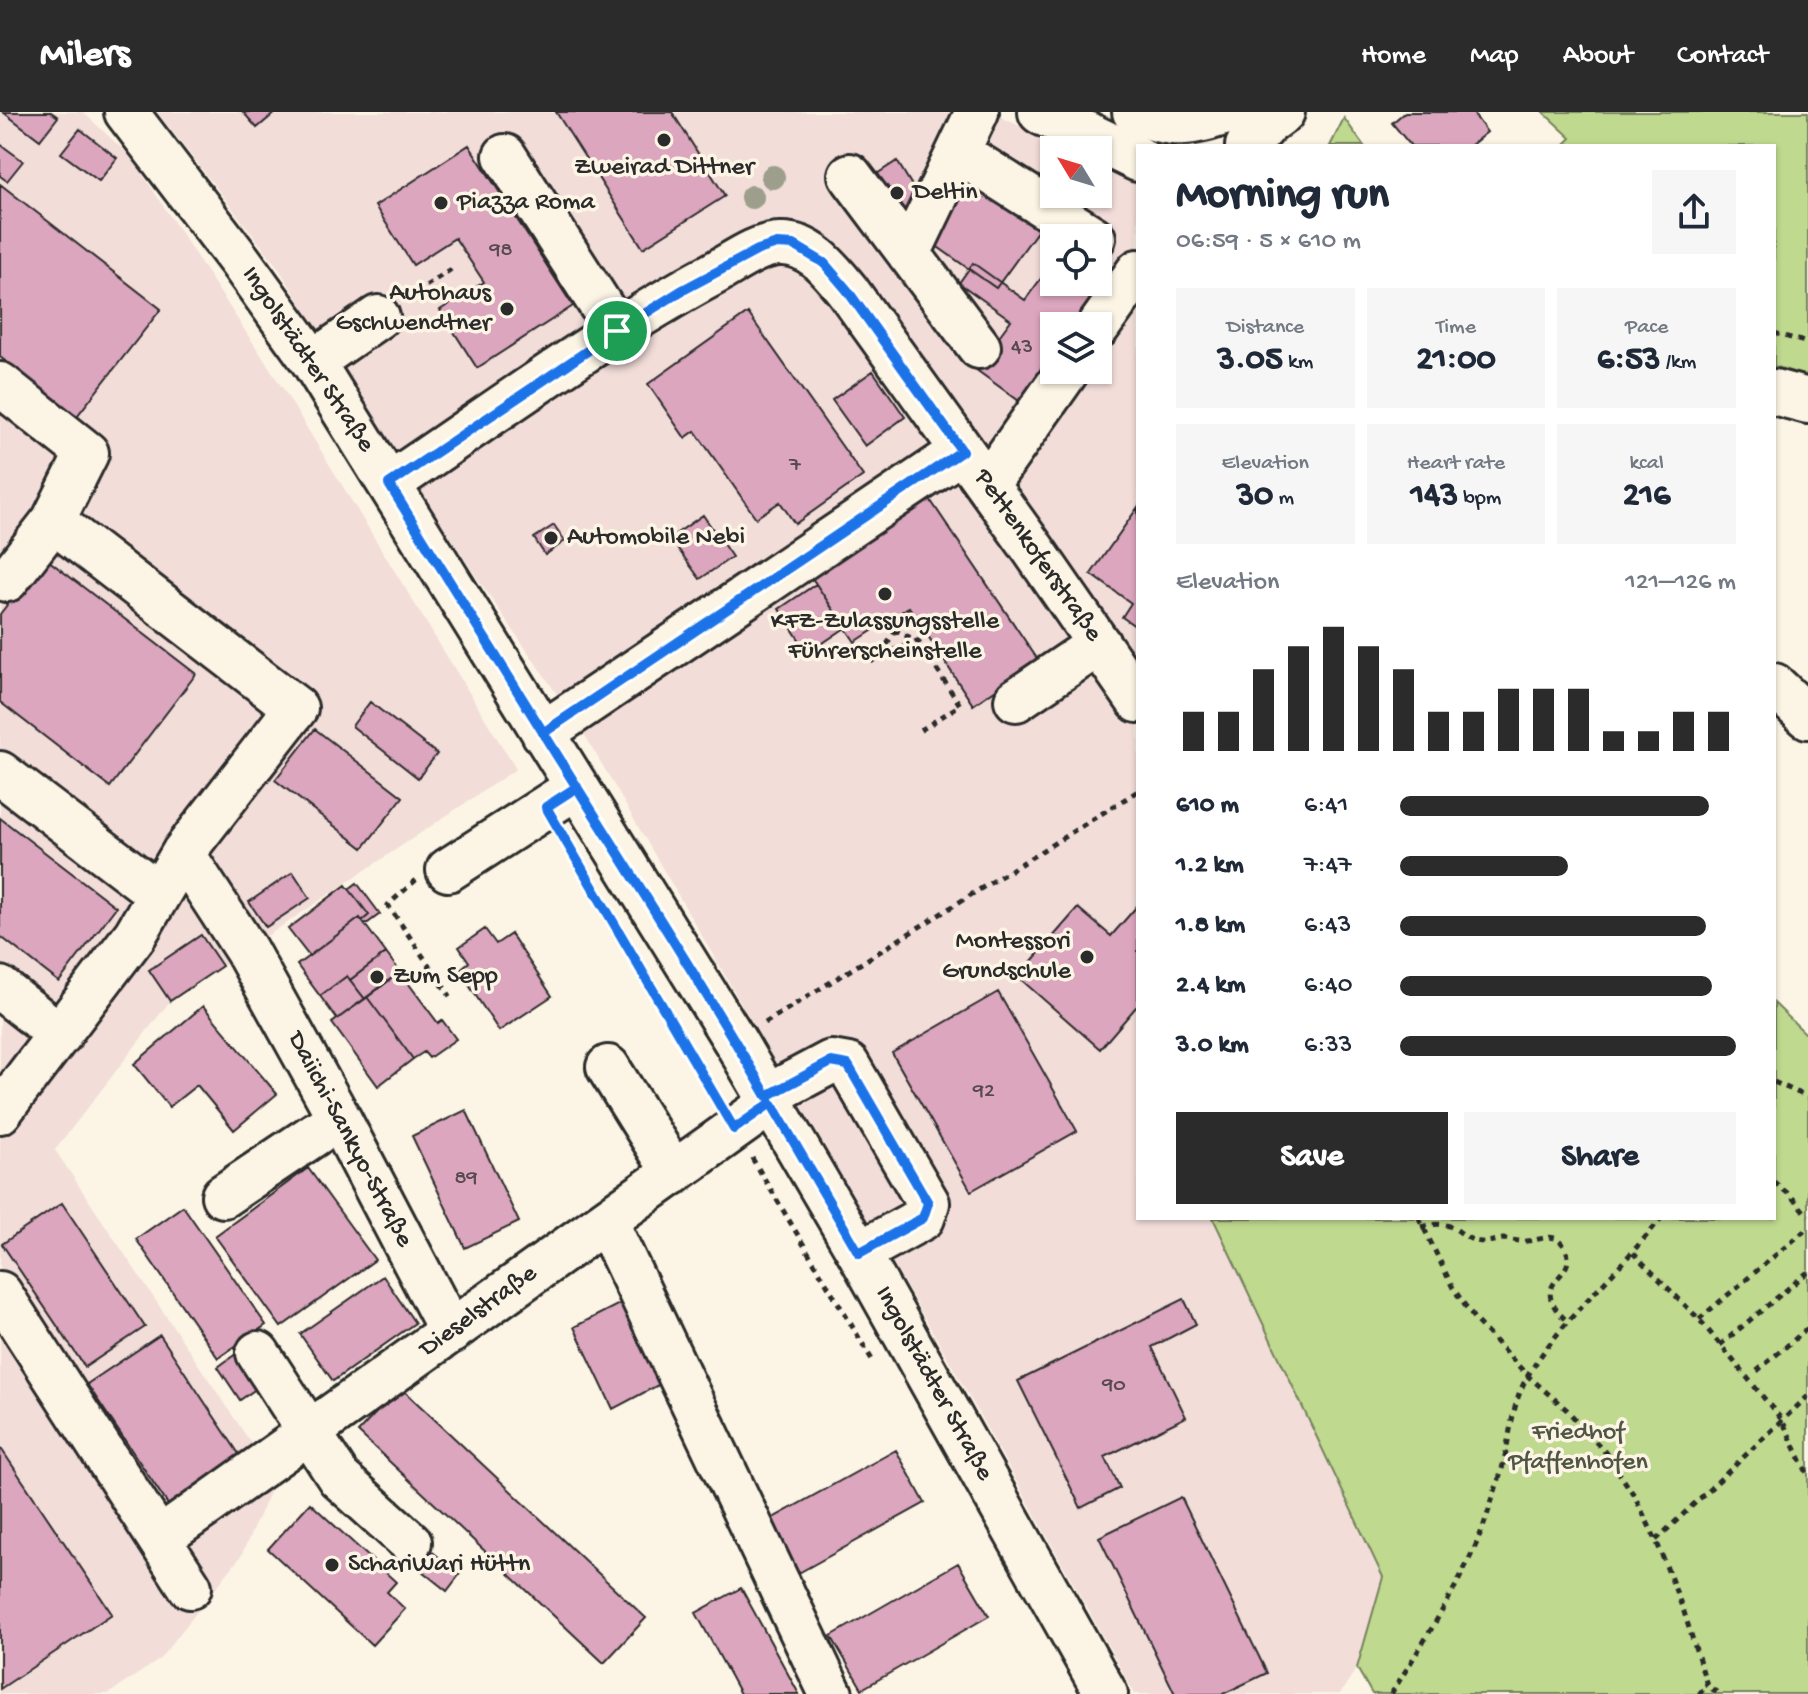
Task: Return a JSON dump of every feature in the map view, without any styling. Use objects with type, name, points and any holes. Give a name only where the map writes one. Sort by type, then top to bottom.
[{"type":"main road","points":[[1059,118],[1136,158]]},
{"type":"street","name":"Ingolstädter Straße","points":[[126,112],[313,362],[577,787],[769,1099],[859,1253],[1106,1694]]},
{"type":"street","points":[[909,254],[977,112]]},
{"type":"street","points":[[1134,112],[1172,125],[1189,124],[1230,112]]},
{"type":"street","points":[[1249,144],[1283,112]]},
{"type":"street","points":[[958,152],[1072,224]]},
{"type":"street","points":[[505,156],[617,331]]},
{"type":"street","points":[[850,175],[979,347]]},
{"type":"street","name":"Pettenkoferstraße","points":[[389,484],[681,291],[758,250],[777,244],[794,245],[824,263],[847,290],[1136,698]]},
{"type":"street","points":[[1112,250],[1136,267]]},
{"type":"street","points":[[1108,312],[1136,271]]},
{"type":"street","points":[[313,362],[378,317]]},
{"type":"street","points":[[0,384],[87,453],[53,521],[7,580]]},
{"type":"street","points":[[987,485],[1058,384]]},
{"type":"street","name":"Pettenkoferstraße","points":[[543,733],[962,451]]},
{"type":"street","points":[[0,1112],[135,935],[183,853],[296,708],[53,521]]},
{"type":"street","points":[[1016,700],[1099,644]]},
{"type":"street","points":[[1776,687],[1808,717]]},
{"type":"street","points":[[0,773],[159,894]]},
{"type":"street","points":[[448,870],[577,787]]},
{"type":"street","name":"Daiichi-Sankyo-Straße","points":[[183,853],[246,950],[339,1118],[451,1332]]},
{"type":"street","points":[[0,988],[60,1035]]},
{"type":"street","name":"Dieselstraße","points":[[172,1530],[674,1173],[769,1099],[831,1062],[848,1065],[928,1203],[923,1218],[859,1253]]},
{"type":"street","points":[[608,1067],[674,1173]]},
{"type":"street","points":[[223,1196],[339,1118]]},
{"type":"street","points":[[606,1221],[831,1694]]},
{"type":"street","points":[[0,1293],[172,1530],[190,1587]]},
{"type":"street","points":[[258,1353],[339,1478],[410,1542]]},
{"type":"path","points":[[378,317],[453,268]]},
{"type":"path","points":[[1776,334],[1808,343]]},
{"type":"path","points":[[881,655],[909,607]]},
{"type":"path","points":[[894,630],[918,641],[960,705],[918,732]]},
{"type":"path","points":[[871,662],[918,641]]},
{"type":"path","points":[[756,1029],[1136,792]]},
{"type":"path","points":[[448,870],[418,877],[388,905],[450,996]]},
{"type":"path","points":[[610,915],[879,1371]]},
{"type":"path","points":[[1776,1083],[1808,1097]]},
{"type":"path","points":[[1776,1184],[1808,1216]]},
{"type":"path","points":[[1420,1220],[1453,1288],[1475,1320],[1528,1376],[1567,1410],[1605,1452],[1634,1495],[1656,1540],[1684,1612],[1707,1685],[1719,1694]]},
{"type":"path","points":[[1391,1694],[1430,1633],[1474,1550],[1505,1464],[1517,1399],[1528,1376],[1568,1322],[1659,1220]]},
{"type":"path","points":[[1422,1227],[1444,1223],[1481,1242],[1503,1239],[1530,1242],[1551,1236],[1556,1238],[1568,1257],[1565,1269],[1551,1289],[1550,1300],[1568,1322]]},
{"type":"path","points":[[1699,1319],[1808,1228]]},
{"type":"path","points":[[1633,1253],[1699,1319],[1782,1420],[1808,1475]]},
{"type":"path","points":[[1720,1345],[1808,1272]]},
{"type":"path","points":[[1757,1371],[1808,1328]]},
{"type":"path","points":[[1656,1540],[1808,1396]]},
{"type":"path","points":[[1699,1694],[1707,1685]]},
{"type":"shaded area","points":[[0,112],[83,112],[132,158],[280,384],[516,769],[170,1001],[55,1150],[275,1479],[241,1556],[159,1660],[108,1694],[0,1694]]},
{"type":"shaded area","points":[[157,112],[990,112],[1041,136],[1040,208],[1112,208],[1112,170],[1136,181],[1136,1220],[1214,1220],[1384,1577],[1357,1668],[1340,1694],[1135,1694],[945,1353],[583,732],[471,569],[277,266]]},
{"type":"green space","points":[[1543,112],[1808,112],[1808,377],[1776,367],[1776,144],[1565,144],[1571,138]]},
{"type":"green space","points":[[1344,118],[1363,144],[1331,144]]},
{"type":"green space","name":"Friedhof Pfaffenhofen","points":[[1776,1005],[1808,1036],[1808,1694],[1372,1694],[1357,1668],[1383,1577],[1214,1220],[1776,1220]]},
{"type":"building","points":[[3,112],[51,112],[58,117],[40,140]]},
{"type":"building","points":[[243,112],[276,112],[257,128]]},
{"type":"building","points":[[556,112],[672,112],[725,196],[643,248]]},
{"type":"building","points":[[1405,112],[1472,112],[1487,132],[1472,144],[1409,144],[1392,123]]},
{"type":"building","points":[[80,129],[117,158],[99,181],[61,153]]},
{"type":"building","points":[[0,144],[23,161],[7,181],[0,176]]},
{"type":"building","points":[[469,145],[573,306],[477,368],[440,310],[484,282],[455,238],[413,265],[375,206]]},
{"type":"building","name":"Deltin","points":[[897,161],[925,207],[898,224],[869,179]]},
{"type":"building","name":"Deltin","points":[[970,176],[1040,225],[996,288],[925,238]]},
{"type":"building","points":[[0,184],[161,309],[77,416],[0,357]]},
{"type":"building","points":[[973,263],[1025,300],[1040,280],[1040,296],[1094,296],[1105,304],[1100,312],[1040,312],[1040,384],[1045,384],[1030,409],[975,369],[1011,320],[959,283]]},
{"type":"building","points":[[748,313],[863,476],[795,524],[780,502],[756,518],[695,431],[685,438],[648,384]]},
{"type":"building","points":[[873,371],[905,417],[865,446],[832,400]]},
{"type":"building","points":[[929,498],[1038,660],[973,705],[909,607],[855,642],[812,578]]},
{"type":"building","points":[[1136,510],[1136,627],[1122,617],[1131,603],[1091,574]]},
{"type":"building","points":[[703,515],[732,557],[700,579],[670,538]]},
{"type":"building","points":[[554,525],[565,541],[545,555],[534,538]]},
{"type":"building","points":[[44,557],[196,674],[110,787],[0,702],[0,614]]},
{"type":"building","points":[[816,584],[845,628],[808,653],[779,609]]},
{"type":"building","points":[[370,702],[437,754],[418,778],[352,726]]},
{"type":"building","points":[[315,729],[403,797],[363,848],[275,780]]},
{"type":"building","points":[[0,818],[116,907],[59,982],[0,936]]},
{"type":"building","points":[[293,872],[310,898],[266,927],[249,902]]},
{"type":"building","points":[[357,883],[380,914],[365,925],[362,921],[369,915],[349,889]]},
{"type":"building","points":[[346,885],[369,915],[362,921],[360,918],[309,956],[288,929]]},
{"type":"building","name":"Montessori Grundschule","points":[[1136,907],[1136,1007],[1100,1049],[1018,977],[1078,908],[1111,936]]},
{"type":"building","points":[[360,918],[386,953],[350,980],[347,976],[320,996],[297,965]]},
{"type":"building","points":[[485,929],[496,944],[511,934],[552,996],[499,1031],[459,970],[469,962],[459,947]]},
{"type":"building","points":[[201,935],[222,966],[170,1001],[149,970]]},
{"type":"building","points":[[386,953],[400,972],[365,999],[350,980]]},
{"type":"building","points":[[400,972],[438,1023],[442,1020],[456,1039],[429,1058],[424,1052],[413,1059],[367,997]]},
{"type":"building","points":[[347,976],[365,999],[337,1019],[320,996]]},
{"type":"building","points":[[998,992],[1077,1131],[971,1191],[892,1053]]},
{"type":"building","points":[[367,997],[413,1059],[378,1086],[332,1023]]},
{"type":"building","points":[[203,1006],[277,1094],[234,1130],[197,1085],[169,1107],[134,1064]]},
{"type":"building","points":[[466,1110],[519,1222],[465,1248],[412,1136]]},
{"type":"building","points":[[308,1168],[375,1260],[281,1327],[215,1236]]},
{"type":"building","points":[[62,1203],[145,1327],[85,1367],[2,1244]]},
{"type":"building","points":[[183,1206],[266,1325],[218,1358],[136,1239]]},
{"type":"building","points":[[383,1276],[415,1323],[333,1381],[300,1334]]},
{"type":"building","points":[[1184,1299],[1196,1324],[1152,1347],[1186,1417],[1105,1457],[1120,1488],[1081,1508],[1018,1381]]},
{"type":"building","points":[[625,1301],[664,1382],[613,1409],[574,1327]]},
{"type":"building","points":[[160,1335],[241,1457],[169,1506],[87,1384]]},
{"type":"building","points":[[237,1353],[260,1386],[240,1400],[218,1367]]},
{"type":"building","points":[[400,1387],[646,1618],[604,1663],[358,1432]]},
{"type":"building","points":[[0,1447],[112,1614],[0,1689]]},
{"type":"building","points":[[896,1450],[925,1503],[795,1575],[766,1522]]},
{"type":"building","points":[[1181,1497],[1267,1673],[1223,1694],[1175,1694],[1099,1537]]},
{"type":"building","name":"SchariWari Hüttn","points":[[310,1503],[396,1582],[387,1592],[405,1609],[372,1645],[268,1549]]},
{"type":"building","points":[[430,1550],[460,1574],[447,1591],[417,1567]]},
{"type":"building","points":[[958,1563],[989,1616],[862,1689],[831,1636]]},
{"type":"building","points":[[741,1588],[799,1694],[740,1694],[696,1613]]},
{"type":"place","name":"Zweirad Dittner","points":[[664,140]]},
{"type":"place","name":"Deltin","points":[[897,193]]},
{"type":"place","name":"Piazza Roma","points":[[441,203]]},
{"type":"place","name":"Autohaus Gschwendtner","points":[[507,309]]},
{"type":"place","name":"Automobile Nebi","points":[[551,538]]},
{"type":"place","name":"KFZ-Zulassungsstelle Führerscheinstelle","points":[[885,594]]},
{"type":"place","name":"Montessori Grundschule","points":[[1087,957]]},
{"type":"place","name":"Zum Sepp","points":[[377,977]]},
{"type":"place","name":"SchariWari Hüttn","points":[[332,1565]]},
{"type":"route","points":[[617,331],[389,484],[543,733],[577,787],[546,807],[734,1129],[771,1103],[859,1253],[923,1218],[928,1203],[848,1065],[831,1062],[767,1096],[735,1041],[577,787],[543,733],[962,451],[835,274],[808,251],[794,245],[777,244],[758,250],[681,291],[617,331]]}]
